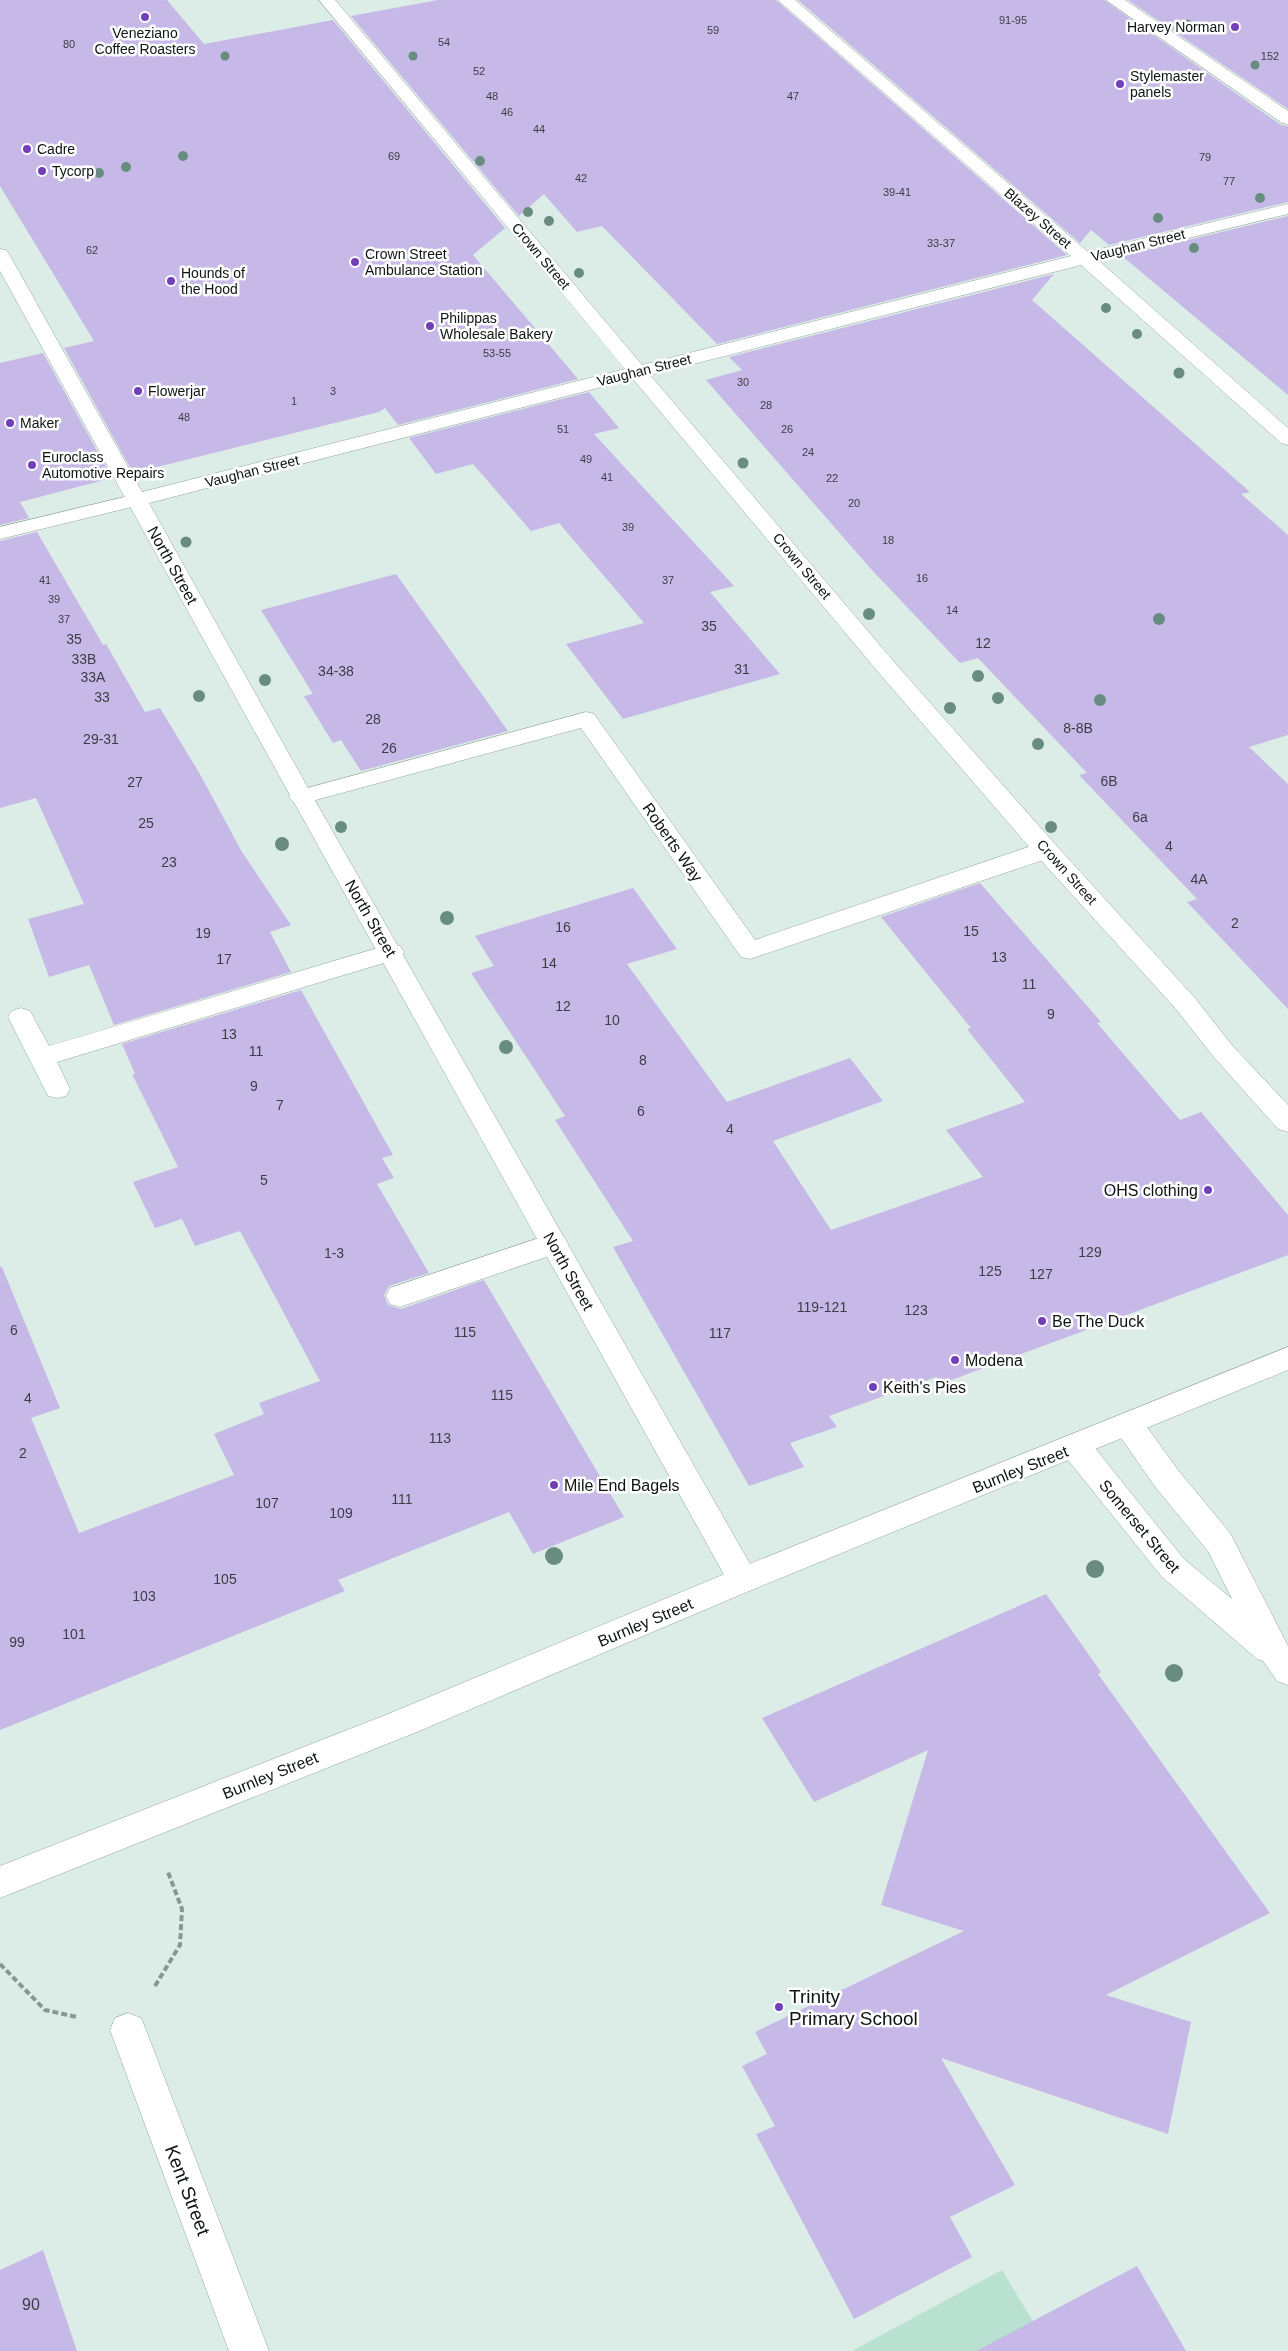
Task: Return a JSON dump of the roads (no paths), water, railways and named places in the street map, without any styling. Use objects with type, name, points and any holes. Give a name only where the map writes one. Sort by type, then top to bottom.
[{"type":"street","name":"Crown Street","points":[[328,0],[637,372],[888,668],[1046,850],[1185,1003],[1222,1050],[1288,1122]]},
{"type":"street","name":"Blazey Street","points":[[786,0],[1084,258],[1288,439]]},
{"type":"street","points":[[1114,0],[1288,118]]},
{"type":"street","name":"Vaughan Street","points":[[0,533],[137,500],[1084,258],[1288,208]]},
{"type":"street","name":"North Street","points":[[0,254],[301,797],[391,952],[743,1580]]},
{"type":"street","name":"Roberts Way","points":[[301,797],[586,719],[750,951],[1046,850]]},
{"type":"street","points":[[40,1058],[391,952]]},
{"type":"street","points":[[22,1017],[40,1058],[57,1089]]},
{"type":"street","points":[[400,1296],[554,1244]]},
{"type":"street","name":"Burnley Street","points":[[0,1882],[408,1720],[743,1580],[1288,1358]]},
{"type":"street","name":"Somerset Street","points":[[1128,1424],[1167,1479],[1219,1542],[1283,1665]]},
{"type":"street","name":"Somerset Street","points":[[1075,1446],[1173,1568],[1283,1665]]},
{"type":"street","name":"Kent Street","points":[[128,2030],[249,2351]]},
{"type":"place","name":"Veneziano Coffee Roasters","points":[[145,17]]},
{"type":"place","name":"Harvey Norman","points":[[1235,27]]},
{"type":"place","name":"Stylemaster panels","points":[[1120,84]]},
{"type":"place","name":"Cadre","points":[[27,149]]},
{"type":"place","name":"Tycorp","points":[[42,171]]},
{"type":"place","name":"Crown Street Ambulance Station","points":[[355,262]]},
{"type":"place","name":"Hounds of the Hood","points":[[171,281]]},
{"type":"place","name":"Philippas Wholesale Bakery","points":[[430,326]]},
{"type":"place","name":"Flowerjar","points":[[138,391]]},
{"type":"place","name":"Maker","points":[[10,423]]},
{"type":"place","name":"Euroclass Automotive Repairs","points":[[32,465]]},
{"type":"place","name":"OHS clothing","points":[[1208,1190]]},
{"type":"place","name":"Be The Duck","points":[[1042,1321]]},
{"type":"place","name":"Modena","points":[[955,1360]]},
{"type":"place","name":"Keith's Pies","points":[[873,1387]]},
{"type":"place","name":"Mile End Bagels","points":[[554,1485]]},
{"type":"place","name":"Trinity Primary School","points":[[779,2007]]}]
